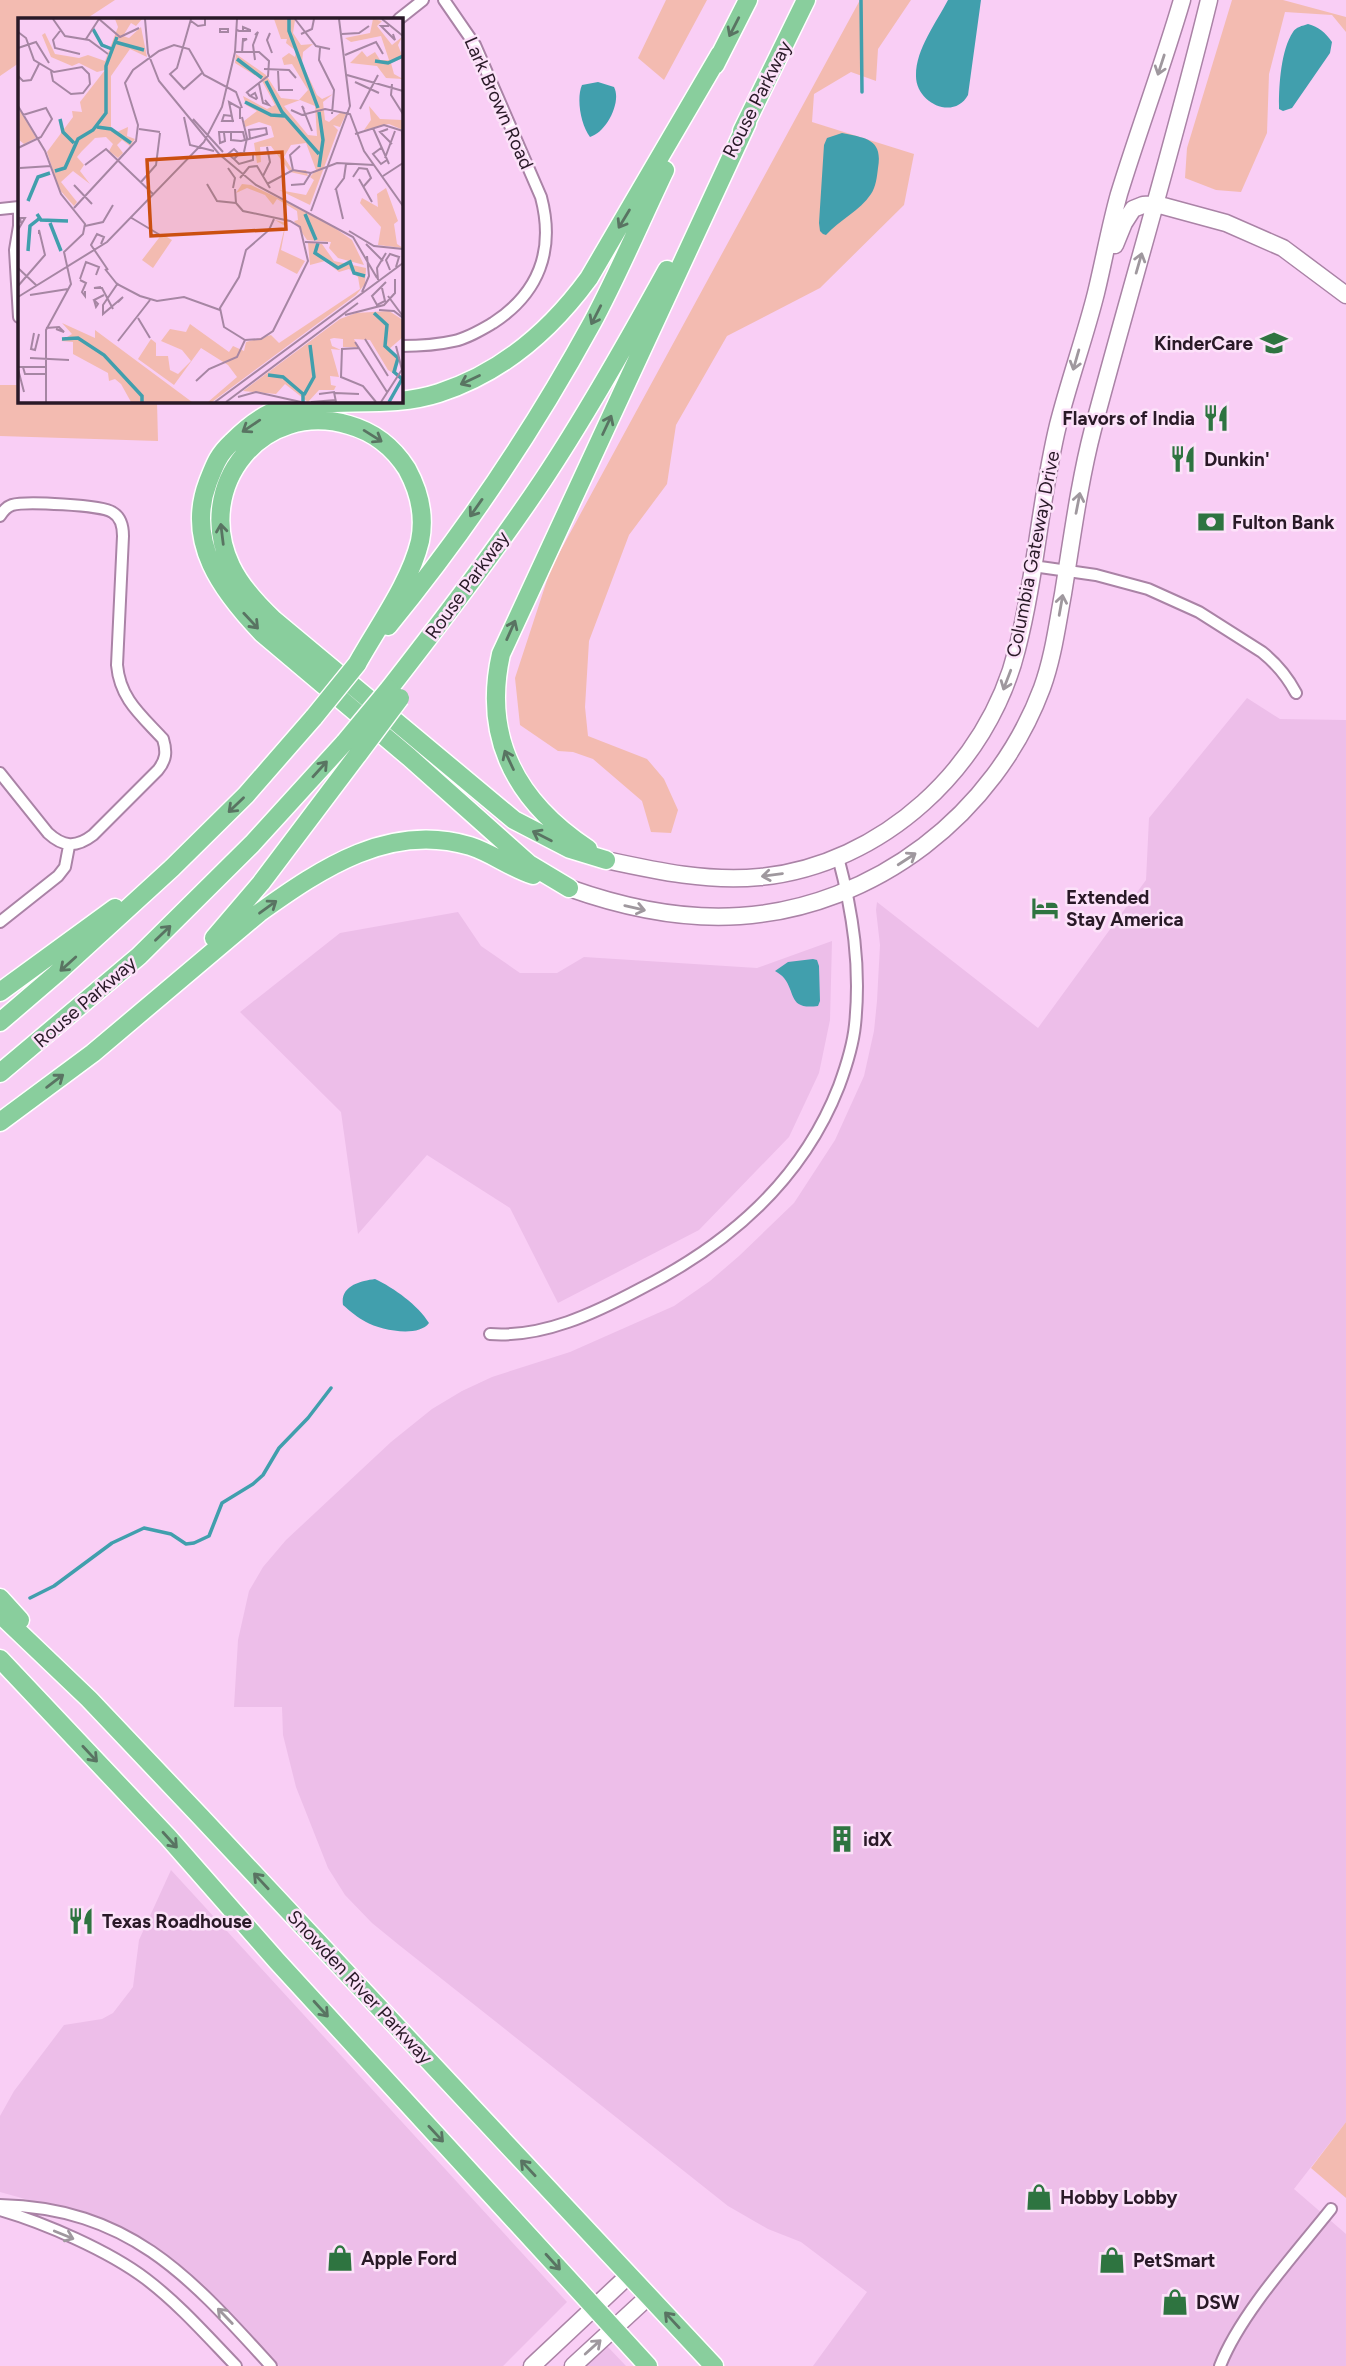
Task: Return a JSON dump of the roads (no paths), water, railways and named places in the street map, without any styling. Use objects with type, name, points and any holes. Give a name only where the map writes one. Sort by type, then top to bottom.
[{"type":"main road","name":"Rouse Parkway","points":[[0,1022],[172,868],[246,795],[314,717],[430,574],[508,463],[593,321],[748,0]]},
{"type":"main road","name":"Rouse Parkway","points":[[0,1073],[139,956],[352,748],[394,693],[543,480],[590,407],[747,123],[806,0]]},
{"type":"main road","points":[[402,401],[438,394],[475,379],[546,330],[568,307],[589,278],[720,54]]},
{"type":"main road","points":[[606,860],[552,822],[522,787],[501,743],[496,719],[497,673],[508,635],[747,123]]},
{"type":"main road","points":[[396,402],[314,404],[278,410],[247,428],[219,454],[204,494],[200,527],[206,553],[220,583],[262,632],[428,773],[529,864],[569,888]]},
{"type":"main road","points":[[357,664],[415,559],[422,524],[418,493],[401,459],[377,437],[344,423],[314,420],[297,422],[261,438],[235,467],[228,482],[221,512],[221,532],[225,552],[240,582],[274,620],[514,820],[570,849],[606,860]]},
{"type":"main road","points":[[159,997],[224,928],[261,883],[352,748]]},
{"type":"main road","points":[[0,1122],[93,1052],[239,929],[289,891],[340,861],[385,843],[413,839],[449,841],[473,847],[526,873],[569,888]]},
{"type":"main road","points":[[0,992],[172,868]]},
{"type":"main road","points":[[0,1598],[89,1699]]},
{"type":"main road","name":"Snowden River Parkway","points":[[0,1614],[89,1699],[714,2366]]},
{"type":"main road","points":[[0,1659],[168,1838],[648,2366]]},
{"type":"main road","points":[[0,1670],[57,1718]]},
{"type":"street","points":[[400,18],[423,0]]},
{"type":"street","name":"Lark Brown Road","points":[[402,346],[455,341],[480,330],[516,306],[527,293],[543,261],[546,235],[541,197],[487,69],[475,45],[444,0]]},
{"type":"street","name":"Columbia Gateway Drive","points":[[606,860],[661,872],[711,877],[742,878],[785,873],[838,858],[875,839],[906,817],[963,761],[997,705],[1017,650],[1058,426],[1095,295],[1118,198],[1182,0]]},
{"type":"street","name":"Columbia Gateway Drive","points":[[569,888],[651,911],[710,917],[794,909],[847,891],[886,872],[921,849],[947,828],[994,776],[1030,717],[1051,660],[1092,433],[1209,0]]},
{"type":"street","points":[[1095,295],[1128,215],[1133,209],[1143,205],[1156,204],[1226,223],[1283,248],[1346,295]]},
{"type":"street","points":[[0,209],[18,207]]},
{"type":"street","points":[[18,232],[15,250],[18,300]]},
{"type":"street","points":[[0,516],[5,508],[21,503],[99,507],[114,512],[123,527],[118,676],[124,695],[163,739],[166,755],[158,770],[93,835],[86,841],[69,846],[55,840],[48,833],[0,773]]},
{"type":"street","points":[[1033,566],[1096,575],[1148,589],[1199,612],[1275,662],[1296,693]]},
{"type":"street","points":[[0,922],[58,876],[65,867],[69,846]]},
{"type":"street","points":[[491,1335],[513,1336],[562,1323],[661,1279],[687,1265],[722,1239],[769,1198],[788,1176],[821,1126],[834,1099],[855,1028],[857,964],[854,930],[838,858]]},
{"type":"street","points":[[0,2205],[59,2210],[101,2224],[131,2238],[188,2278],[271,2366]]},
{"type":"street","points":[[1220,2366],[1248,2316],[1331,2209]]},
{"type":"street","points":[[0,2210],[90,2246],[145,2278],[170,2299],[236,2366]]},
{"type":"street","points":[[532,2366],[629,2275]]},
{"type":"street","points":[[573,2366],[649,2296]]},
{"type":"waterway","points":[[861,0],[862,92]]},
{"type":"waterway","points":[[30,1598],[54,1586],[112,1543],[144,1528],[171,1534],[186,1544],[209,1536],[222,1503],[263,1475],[279,1448],[308,1418],[331,1388]]},
{"type":"place","name":"KinderCare","points":[[1274,343]]},
{"type":"place","name":"Flavors of India","points":[[1216,418]]},
{"type":"place","name":"Dunkin'","points":[[1183,459]]},
{"type":"place","name":"Fulton Bank","points":[[1211,522]]},
{"type":"place","name":"Extended Stay America","points":[[1045,908]]},
{"type":"place","name":"idX","points":[[842,1839]]},
{"type":"place","name":"Texas Roadhouse","points":[[81,1921]]},
{"type":"place","name":"Hobby Lobby","points":[[1039,2197]]},
{"type":"place","name":"Apple Ford","points":[[340,2258]]},
{"type":"place","name":"PetSmart","points":[[1112,2260]]},
{"type":"place","name":"DSW","points":[[1175,2302]]}]
